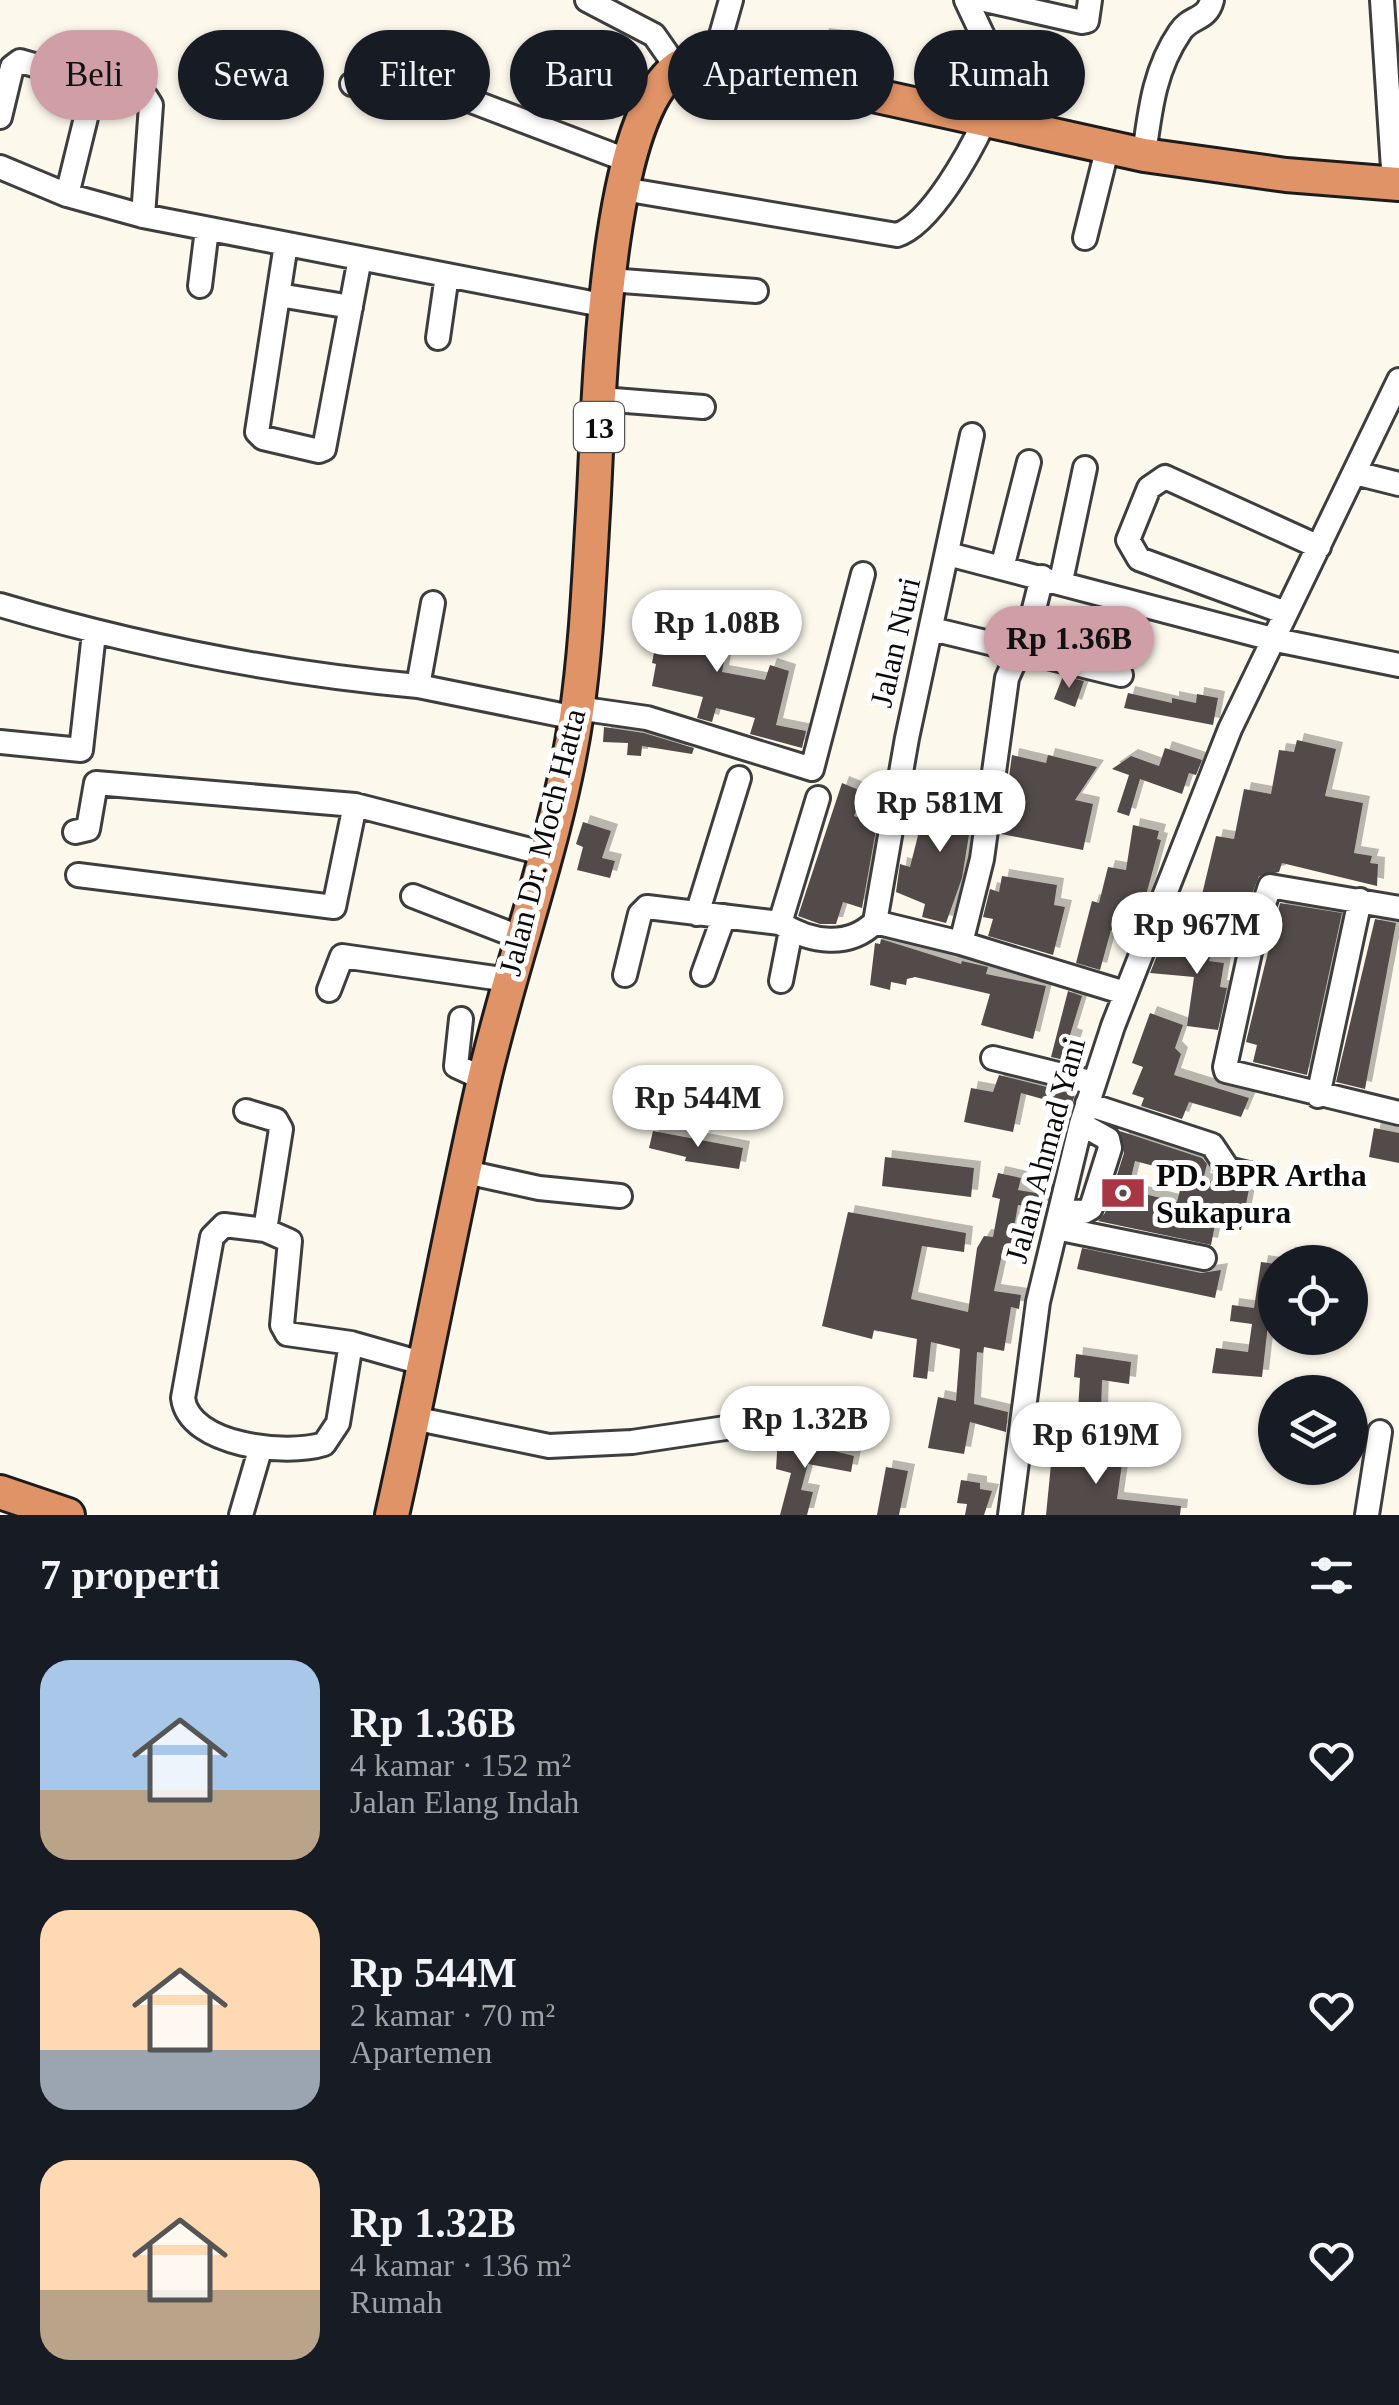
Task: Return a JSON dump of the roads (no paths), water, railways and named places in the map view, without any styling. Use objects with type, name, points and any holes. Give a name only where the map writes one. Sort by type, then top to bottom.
[{"type":"highway","name":"Jalan Dr. Moch Hatta","points":[[392,1515],[484,1078],[519,936],[546,854],[576,713],[608,293],[626,175],[650,101],[668,79]]},
{"type":"highway","points":[[986,120],[1220,168],[1397,184]]},
{"type":"highway","points":[[0,1492],[68,1515]]},
{"type":"street","points":[[587,0],[654,35],[668,55]]},
{"type":"street","points":[[722,30],[731,0]]},
{"type":"street","points":[[966,0],[1027,128]]},
{"type":"street","points":[[985,0],[1082,22],[1087,21],[1090,0]]},
{"type":"street","points":[[1144,155],[1157,76],[1181,30],[1207,14],[1212,0]]},
{"type":"street","points":[[1382,0],[1397,184]]},
{"type":"street","points":[[0,117],[16,62],[30,66]]},
{"type":"street","points":[[490,109],[626,175],[896,234],[912,227],[956,173],[986,120]]},
{"type":"street","points":[[66,195],[85,120]]},
{"type":"street","points":[[144,216],[149,120]]},
{"type":"street","points":[[1085,238],[1108,146]]},
{"type":"street","points":[[0,167],[66,195],[144,216],[447,275],[608,293],[756,291]]},
{"type":"street","points":[[200,286],[207,228]]},
{"type":"street","points":[[286,244],[257,435],[319,450],[324,448],[360,258]]},
{"type":"street","points":[[438,338],[447,275]]},
{"type":"street","points":[[278,294],[351,308]]},
{"type":"street","name":"Jalan Ahmad Yani","points":[[1010,1515],[1038,1302],[1088,1103],[1125,993],[1230,729],[1399,380]]},
{"type":"street","points":[[600,399],[703,407]]},
{"type":"street","name":"Jalan Nuri","points":[[875,922],[972,435]]},
{"type":"street","points":[[1002,568],[1028,462]]},
{"type":"street","points":[[961,942],[982,859],[997,726],[1015,652],[1052,579],[1085,468]]},
{"type":"street","points":[[1356,473],[1399,484]]},
{"type":"street","points":[[1286,613],[1139,559],[1128,540],[1148,488],[1165,477],[1320,546]]},
{"type":"street","points":[[948,554],[1276,640],[1399,665]]},
{"type":"street","points":[[0,606],[94,634],[289,673],[418,686],[576,713],[648,718],[812,769],[862,574]]},
{"type":"street","points":[[418,686],[433,603]]},
{"type":"street","points":[[932,629],[1121,675]]},
{"type":"street","points":[[0,742],[81,750],[94,634]]},
{"type":"street","points":[[697,914],[739,778]]},
{"type":"street","points":[[75,832],[88,829],[96,783],[355,806],[546,854]]},
{"type":"street","points":[[781,981],[786,927],[818,798]]},
{"type":"street","points":[[78,875],[334,907],[355,806]]},
{"type":"street","points":[[1398,1106],[1318,1096],[1226,1069],[1254,934],[1272,885],[1399,908]]},
{"type":"street","points":[[413,896],[519,936]]},
{"type":"street","points":[[1318,1096],[1360,900]]},
{"type":"street","points":[[1158,907],[1254,934]]},
{"type":"street","points":[[624,975],[643,909],[724,916],[849,941],[875,922],[961,942],[1125,993]]},
{"type":"street","points":[[703,974],[724,916]]},
{"type":"street","points":[[329,990],[342,956],[509,980]]},
{"type":"street","points":[[461,1019],[456,1066],[484,1078]]},
{"type":"street","points":[[992,1058],[1088,1103],[1212,1145],[1228,1168],[1253,1175]]},
{"type":"street","points":[[1058,1219],[1091,1208],[1110,1148],[1088,1103]]},
{"type":"street","points":[[246,1111],[276,1120],[281,1129],[265,1230]]},
{"type":"street","points":[[466,1172],[539,1188],[620,1196]]},
{"type":"street","points":[[1058,1219],[1204,1258]]},
{"type":"street","points":[[352,1343],[332,1436],[310,1449],[260,1450],[202,1427],[184,1410],[183,1398],[216,1229],[224,1224],[265,1230],[290,1241],[282,1325],[287,1334],[352,1343],[425,1364]]},
{"type":"street","points":[[413,1418],[549,1446],[632,1442],[732,1428]]},
{"type":"street","points":[[1023,1422],[1102,1435]]},
{"type":"street","points":[[1367,1515],[1380,1432]]},
{"type":"street","points":[[241,1515],[260,1450]]},
{"type":"place","name":"PD. BPR Artha Sukapura","points":[[1123,1193]]}]
